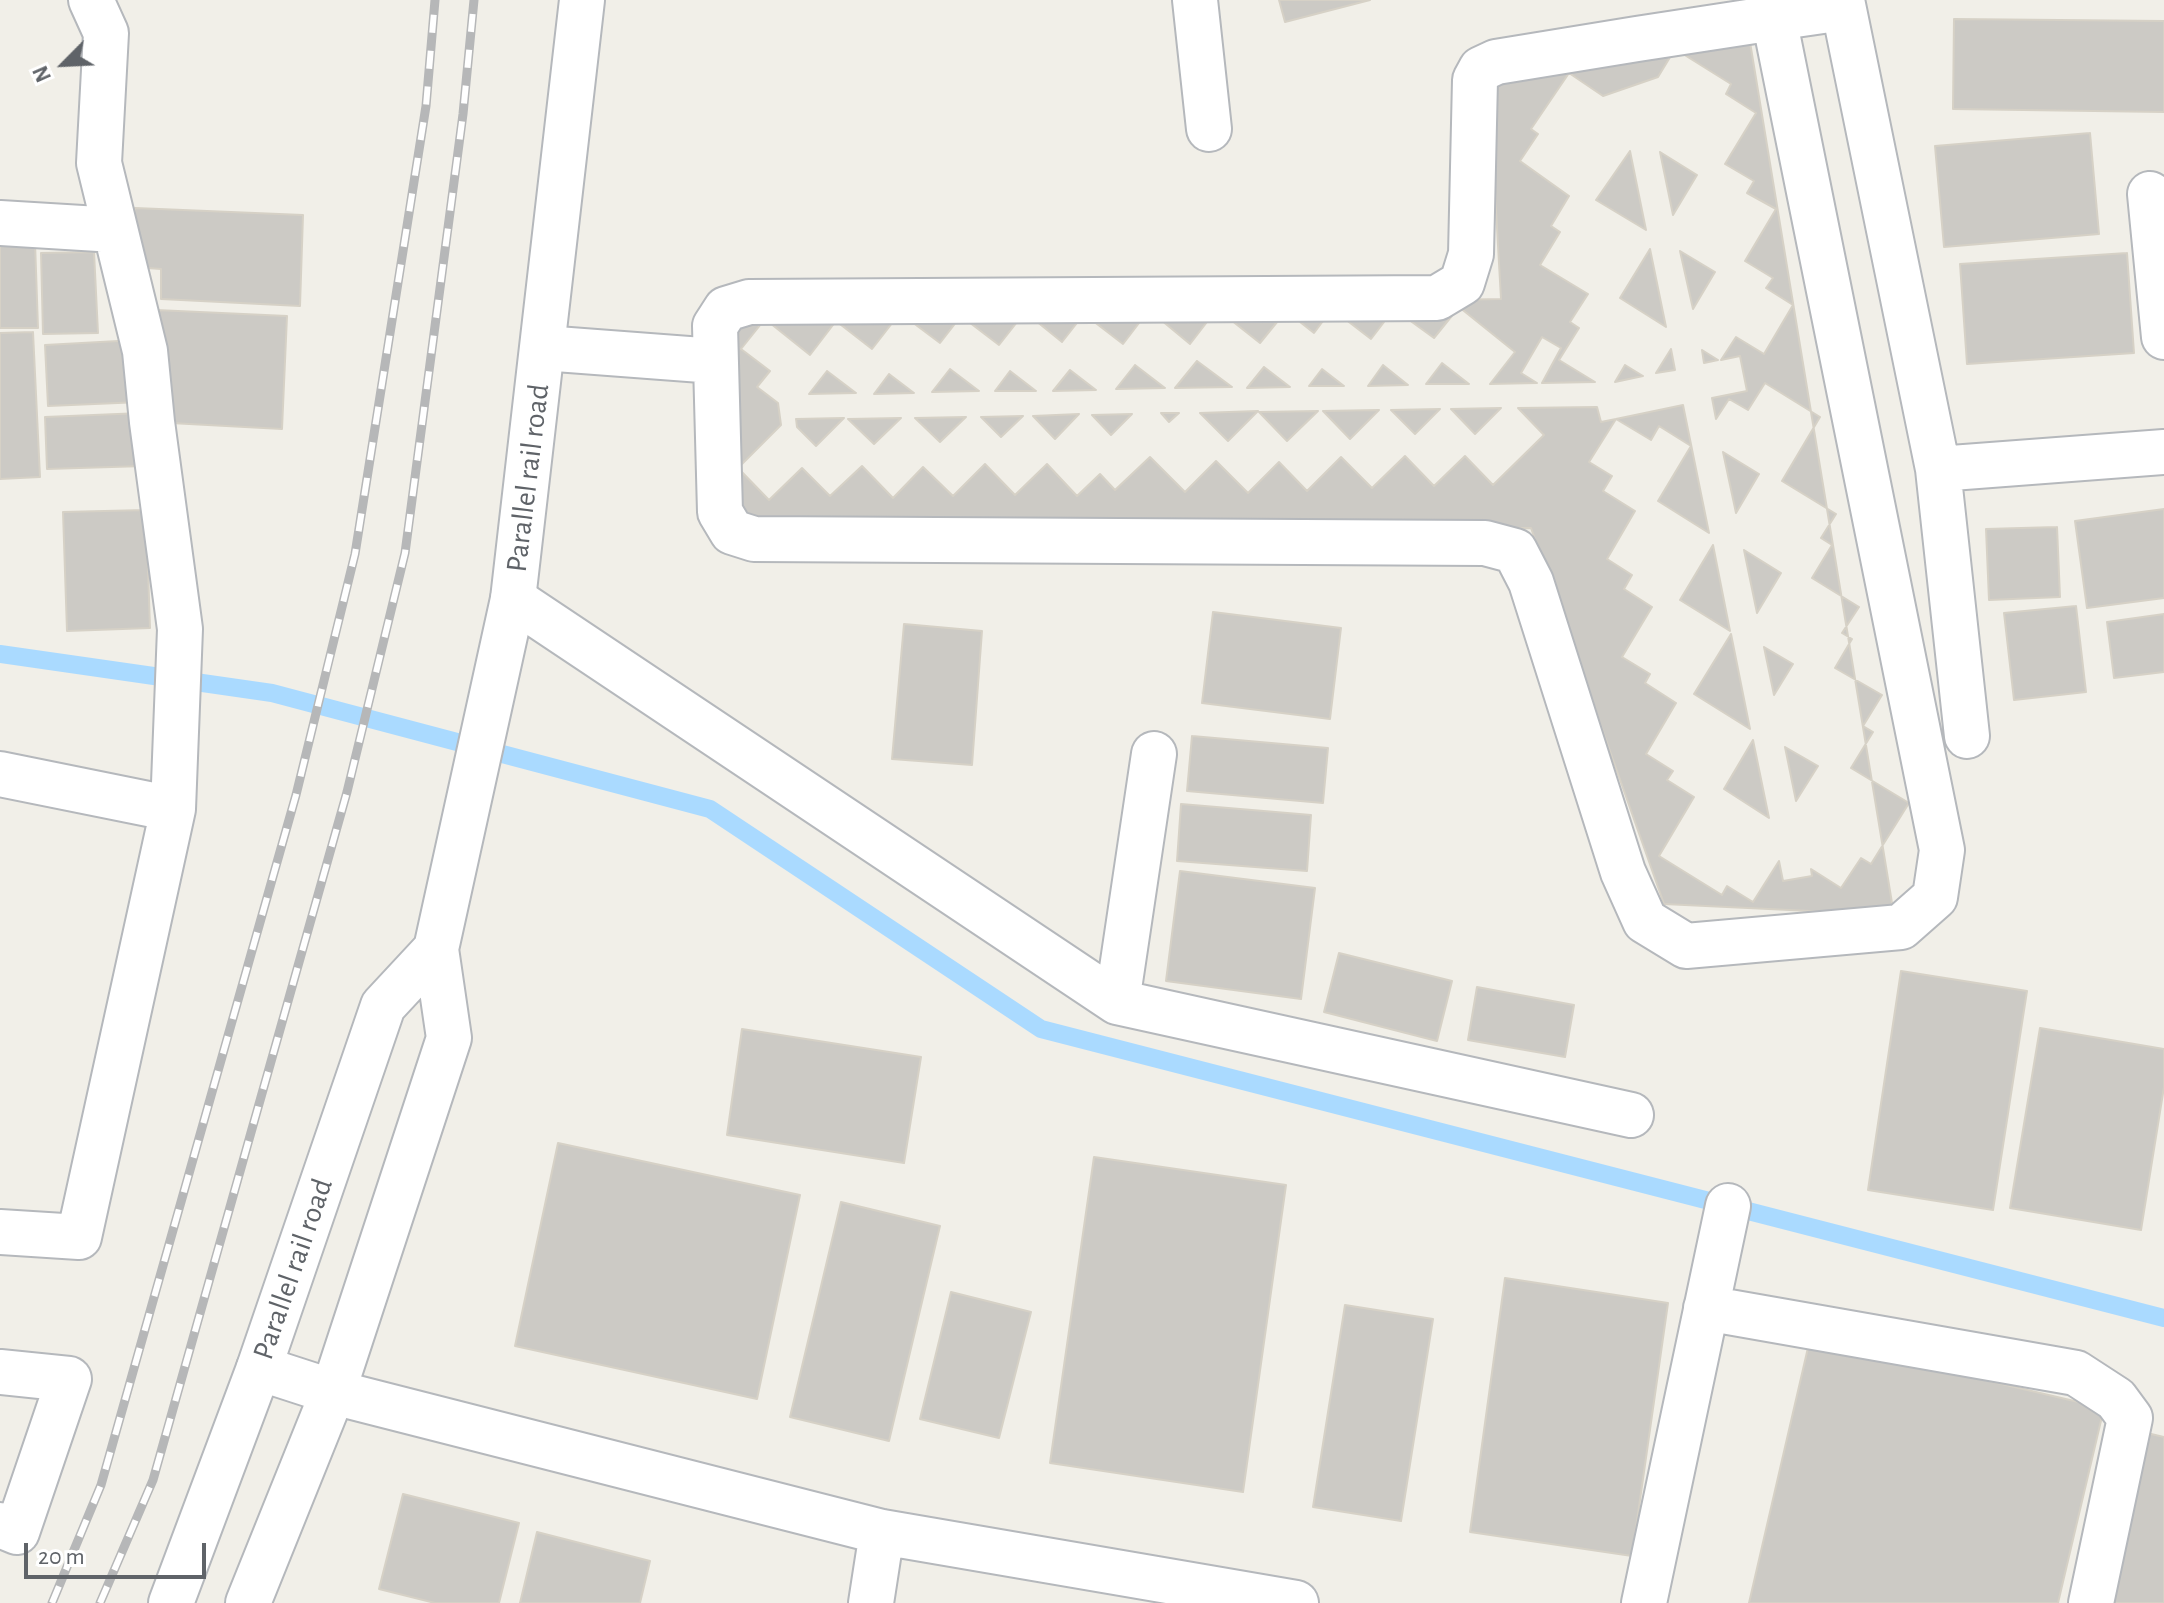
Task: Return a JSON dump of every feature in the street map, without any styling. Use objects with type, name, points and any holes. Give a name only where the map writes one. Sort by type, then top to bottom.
[{"type":"street","points":[[0,1232],[79,1237],[173,809],[180,629],[145,351],[99,163],[106,33],[91,0]]},
{"type":"street","name":"Parallel rail road","points":[[248,1603],[333,1392],[449,1038],[436,949],[513,599],[582,0]]},
{"type":"street","points":[[1195,0],[1209,129]]},
{"type":"street","points":[[1774,18],[1942,850],[1935,897],[1901,927],[1686,946],[1645,921],[1623,872],[1531,582],[1515,551],[1485,543],[754,539],[732,532],[720,512],[715,326],[726,309],[749,302],[1437,298],[1462,283],[1471,254],[1475,80],[1481,69],[1496,62],[1774,18],[1842,4],[1938,469],[1967,736]]},
{"type":"street","points":[[2150,194],[2164,337]]},
{"type":"street","points":[[0,223],[115,230]]},
{"type":"street","points":[[1827,282],[1891,241]]},
{"type":"street","points":[[543,348],[715,361]]},
{"type":"street","points":[[1938,469],[2164,452]]},
{"type":"street","points":[[513,599],[1117,1002],[1631,1115]]},
{"type":"street","points":[[1117,1002],[1154,754]]},
{"type":"street","points":[[0,774],[173,809]]},
{"type":"street","name":"Parallel rail road","points":[[171,1603],[259,1368],[383,1006],[436,949]]},
{"type":"street","points":[[1644,1603],[1728,1206]]},
{"type":"street","points":[[1706,1308],[2076,1373],[2116,1399],[2130,1418],[2091,1603]]},
{"type":"street","points":[[259,1368],[333,1392],[882,1532],[1296,1603]]},
{"type":"street","points":[[0,1372],[69,1379],[17,1532],[0,1525]]},
{"type":"street","points":[[871,1603],[882,1532]]},
{"type":"building","points":[[1279,0],[1370,0],[1285,22]]},
{"type":"building","points":[[1954,19],[2164,21],[2164,112],[1953,109]]},
{"type":"building","points":[[1749,36],[1894,915],[1664,904],[1531,528],[739,531],[732,314],[1501,299],[1488,67]]},
{"type":"building","points":[[1675,49],[1731,84],[1726,94],[1756,113],[1725,164],[1754,181],[1747,193],[1776,209],[1745,261],[1773,278],[1766,288],[1793,305],[1764,354],[1736,337],[1721,360],[1740,356],[1747,391],[1712,398],[1716,419],[1729,399],[1748,410],[1765,383],[1820,417],[1782,481],[1836,514],[1821,538],[1832,545],[1812,578],[1859,607],[1842,633],[1852,639],[1835,668],[1882,695],[1863,726],[1873,732],[1851,768],[1909,803],[1871,864],[1861,858],[1841,888],[1811,869],[1812,876],[1783,881],[1779,861],[1753,902],[1727,886],[1722,895],[1659,856],[1694,797],[1667,780],[1673,771],[1646,754],[1676,703],[1645,683],[1650,674],[1622,657],[1652,607],[1624,589],[1632,575],[1607,559],[1635,511],[1603,491],[1612,476],[1589,462],[1616,419],[1601,422],[1597,407],[1518,408],[1544,435],[1493,485],[1465,456],[1434,486],[1405,456],[1372,488],[1341,457],[1307,491],[1279,462],[1248,493],[1216,461],[1185,492],[1150,457],[1115,490],[1100,474],[1077,496],[1047,464],[1015,495],[985,464],[953,496],[923,467],[893,498],[862,466],[830,496],[802,468],[769,500],[738,468],[781,425],[778,403],[757,387],[770,371],[741,349],[765,319],[810,355],[836,321],[872,349],[900,313],[940,343],[961,316],[999,345],[1025,312],[1062,342],[1084,314],[1123,344],[1149,310],[1190,344],[1217,309],[1260,343],[1286,311],[1314,333],[1332,309],[1371,339],[1394,309],[1434,338],[1459,307],[1515,352],[1490,384],[1537,383],[1521,373],[1542,337],[1561,348],[1542,383],[1595,382],[1559,360],[1579,328],[1570,322],[1588,294],[1540,265],[1560,232],[1551,226],[1569,196],[1520,161],[1538,134],[1531,129],[1569,73],[1603,96],[1658,77]],"holes":[[[1630,151],[1646,230],[1596,200]],[[1660,152],[1697,175],[1673,215]],[[1650,249],[1666,327],[1620,298]],[[1680,251],[1715,272],[1693,309]],[[1671,349],[1675,370],[1656,373]],[[1702,350],[1718,360],[1704,363]],[[1197,361],[1232,387],[1175,388]],[[1442,363],[1469,384],[1426,384]],[[1135,365],[1165,388],[1116,389]],[[1383,365],[1408,385],[1368,386]],[[1625,365],[1643,376],[1615,382]],[[1264,367],[1290,387],[1247,388]],[[950,369],[979,391],[932,392]],[[1322,369],[1344,386],[1309,386]],[[1070,370],[1096,390],[1053,391]],[[827,371],[856,393],[809,394]],[[1010,371],[1036,391],[995,391]],[[889,374],[914,393],[874,394]],[[1683,405],[1709,533],[1658,501],[1691,446],[1659,426],[1651,440],[1616,419]],[[1501,408],[1475,434],[1451,409]],[[1440,409],[1415,434],[1391,410]],[[1379,410],[1350,439],[1323,411]],[[1258,411],[1228,441],[1200,413]],[[1318,411],[1287,441],[1259,412]],[[1161,413],[1179,413],[1169,422]],[[1079,414],[1055,439],[1033,416]],[[1132,414],[1111,435],[1092,415]],[[1023,416],[1001,437],[981,417]],[[966,417],[940,442],[915,418]],[[844,418],[816,446],[797,427],[796,419]],[[901,418],[874,444],[848,419]],[[1723,452],[1759,474],[1736,513]],[[1713,545],[1730,631],[1680,600]],[[1744,550],[1781,573],[1757,613]],[[1731,634],[1750,729],[1694,694]],[[1764,647],[1793,664],[1774,695]],[[1753,740],[1769,818],[1724,789]],[[1785,747],[1818,766],[1796,801]]]},
{"type":"building","points":[[2090,133],[2099,234],[1944,247],[1935,146]]},
{"type":"building","points":[[135,208],[303,215],[300,306],[161,299],[161,269],[133,267]]},
{"type":"building","points":[[35,242],[38,328],[0,328],[0,243]]},
{"type":"building","points":[[94,252],[98,333],[43,334],[41,253]]},
{"type":"building","points":[[2127,253],[2134,353],[1967,364],[1960,264]]},
{"type":"building","points":[[156,310],[287,316],[282,429],[152,422]]},
{"type":"building","points":[[33,332],[40,477],[0,479],[0,333]]},
{"type":"building","points":[[137,340],[141,402],[48,406],[45,345]]},
{"type":"building","points":[[142,413],[144,466],[47,469],[45,417]]},
{"type":"building","points":[[2164,509],[2164,598],[2087,608],[2075,521]]},
{"type":"building","points":[[146,510],[150,628],[67,631],[63,512]]},
{"type":"building","points":[[2057,527],[2060,597],[1989,600],[1986,529]]},
{"type":"building","points":[[2076,606],[2086,692],[2014,700],[2004,613]]},
{"type":"building","points":[[1213,612],[1341,628],[1330,719],[1202,703]]},
{"type":"building","points":[[2164,614],[2164,672],[2114,678],[2107,622]]},
{"type":"building","points":[[904,624],[982,631],[972,765],[892,759]]},
{"type":"building","points":[[1192,736],[1328,748],[1323,803],[1187,791]]},
{"type":"building","points":[[1181,804],[1311,815],[1307,871],[1177,861]]},
{"type":"building","points":[[1180,871],[1315,888],[1301,999],[1166,981]]},
{"type":"building","points":[[1339,953],[1452,981],[1437,1041],[1324,1012]]},
{"type":"building","points":[[1901,971],[2027,991],[1993,1210],[1868,1190]]},
{"type":"building","points":[[1477,987],[1574,1005],[1565,1057],[1468,1040]]},
{"type":"building","points":[[2040,1028],[2164,1049],[2164,1087],[2141,1230],[2010,1208]]},
{"type":"building","points":[[742,1029],[921,1057],[904,1163],[727,1135]]},
{"type":"building","points":[[558,1143],[800,1195],[757,1399],[515,1346]]},
{"type":"building","points":[[1094,1157],[1286,1185],[1243,1492],[1050,1463]]},
{"type":"building","points":[[841,1202],[940,1226],[889,1441],[790,1417]]},
{"type":"building","points":[[1505,1278],[1668,1303],[1632,1556],[1470,1532]]},
{"type":"building","points":[[951,1292],[1031,1312],[999,1438],[920,1419]]},
{"type":"building","points":[[1345,1305],[1433,1319],[1401,1521],[1313,1507]]},
{"type":"building","points":[[1810,1339],[2104,1408],[2058,1603],[1749,1603]]},
{"type":"building","points":[[2147,1433],[2164,1437],[2164,1603],[2113,1603]]},
{"type":"building","points":[[403,1494],[519,1523],[499,1603],[435,1603],[379,1589]]},
{"type":"building","points":[[537,1532],[650,1561],[640,1603],[520,1603]]},
{"type":"waterway","points":[[0,654],[272,693],[710,809],[1041,1029],[2164,1318]]},
{"type":"railway","points":[[52,1603],[101,1485],[296,795],[355,554],[426,106],[435,0]]},
{"type":"railway","points":[[100,1603],[153,1480],[347,792],[405,553],[463,114],[474,0]]}]
